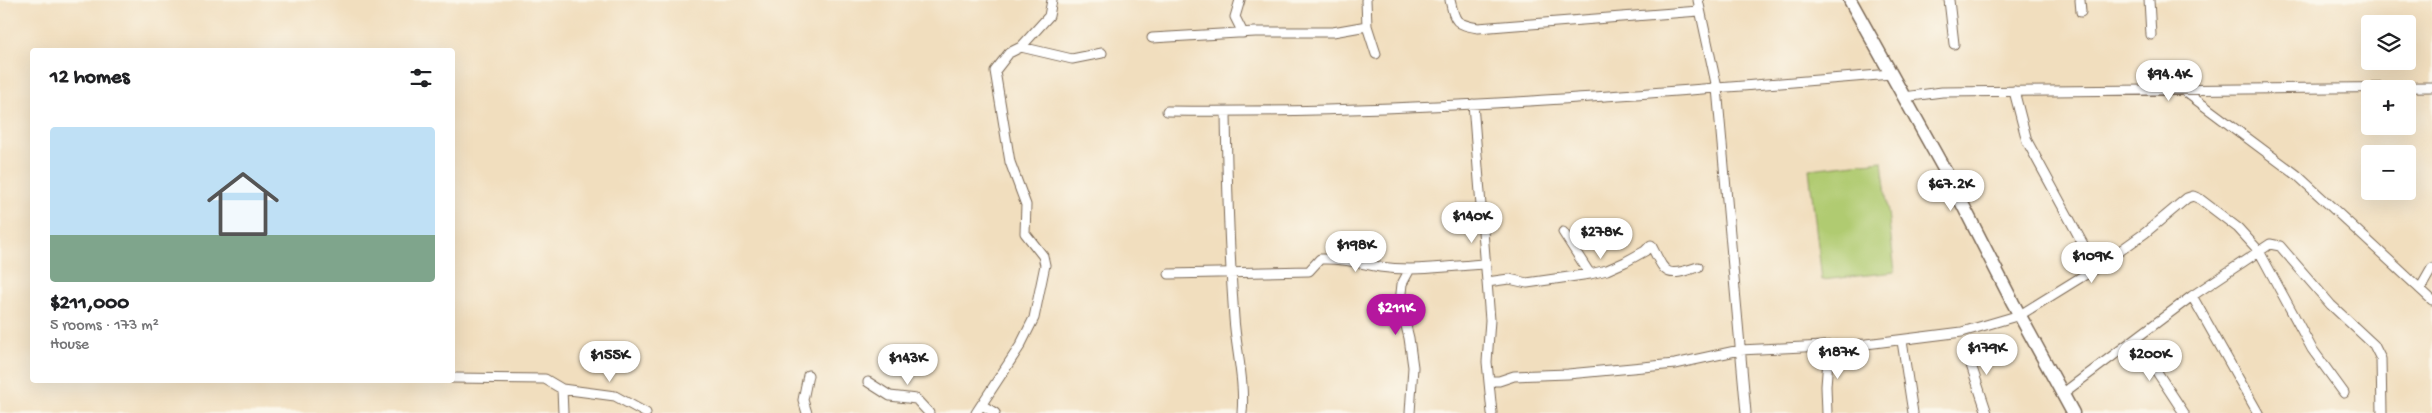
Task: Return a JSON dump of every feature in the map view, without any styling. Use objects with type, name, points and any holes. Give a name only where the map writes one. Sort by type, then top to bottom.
[{"type":"street","points":[[995,413],[979,409],[1020,346],[1034,318],[1045,266],[1043,256],[1025,233],[1026,205],[1010,162],[995,71],[1009,53],[1021,47],[1049,16],[1052,0]]},
{"type":"street","points":[[1240,0],[1235,17],[1244,33]]},
{"type":"street","points":[[1366,0],[1367,26],[1376,54]]},
{"type":"street","points":[[1450,0],[1454,19],[1461,25],[1478,28],[1699,10]]},
{"type":"street","points":[[1698,0],[1717,88],[1746,413]]},
{"type":"street","points":[[1850,0],[1950,178],[2020,315],[2073,413]]},
{"type":"street","points":[[1949,0],[1954,44]]},
{"type":"street","points":[[2080,0],[2081,12]]},
{"type":"street","points":[[2149,0],[2151,35]]},
{"type":"street","points":[[1152,38],[1244,33],[1333,32],[1367,26]]},
{"type":"street","points":[[1021,47],[1072,59],[1102,53]]},
{"type":"street","points":[[1166,111],[1226,112],[1472,104],[1717,88],[1891,74]]},
{"type":"street","points":[[1904,97],[1942,92],[2432,87]]},
{"type":"street","points":[[2182,90],[2297,175],[2432,300]]},
{"type":"street","points":[[2014,91],[2027,141],[2096,268]]},
{"type":"street","points":[[1472,104],[1483,214],[1490,320],[1488,362],[1492,413]]},
{"type":"street","points":[[1226,112],[1231,273],[1236,344],[1244,398],[1242,413]]},
{"type":"street","points":[[1489,381],[1499,381],[1514,376],[1568,374],[1675,364],[1740,350],[1902,341],[1962,332],[2020,315],[2096,268],[2192,196],[2200,199],[2238,228],[2259,251],[2312,349],[2344,393]]},
{"type":"street","points":[[1563,232],[1590,274]]},
{"type":"street","points":[[2062,394],[2192,296],[2270,244],[2280,246],[2330,305],[2374,346],[2381,359],[2382,413]]},
{"type":"street","points":[[1487,282],[1508,279],[1527,283],[1590,274],[1607,270],[1626,262],[1645,251],[1651,245],[1659,265],[1669,272],[1680,273],[1698,267]]},
{"type":"street","points":[[1169,274],[1309,271],[1320,259],[1342,258],[1380,267],[1410,269],[1485,264]]},
{"type":"street","points":[[2420,289],[2432,268]]},
{"type":"street","points":[[1410,269],[1402,284],[1400,302],[1409,338],[1413,367],[1410,413]]},
{"type":"street","points":[[2192,296],[2258,413]]},
{"type":"street","points":[[2136,340],[2184,413]]},
{"type":"street","points":[[1902,341],[1913,413]]},
{"type":"street","points":[[1827,413],[1826,386],[1829,346]]},
{"type":"street","points":[[1964,347],[1986,413]]},
{"type":"street","points":[[807,413],[802,400],[808,375]]},
{"type":"street","points":[[455,378],[544,379],[562,389],[615,396],[646,413]]},
{"type":"street","points":[[868,382],[890,396],[916,399],[929,413]]},
{"type":"street","points":[[562,389],[563,413]]},
{"type":"green space","points":[[1882,161],[1895,272],[1822,280],[1809,169]]}]
